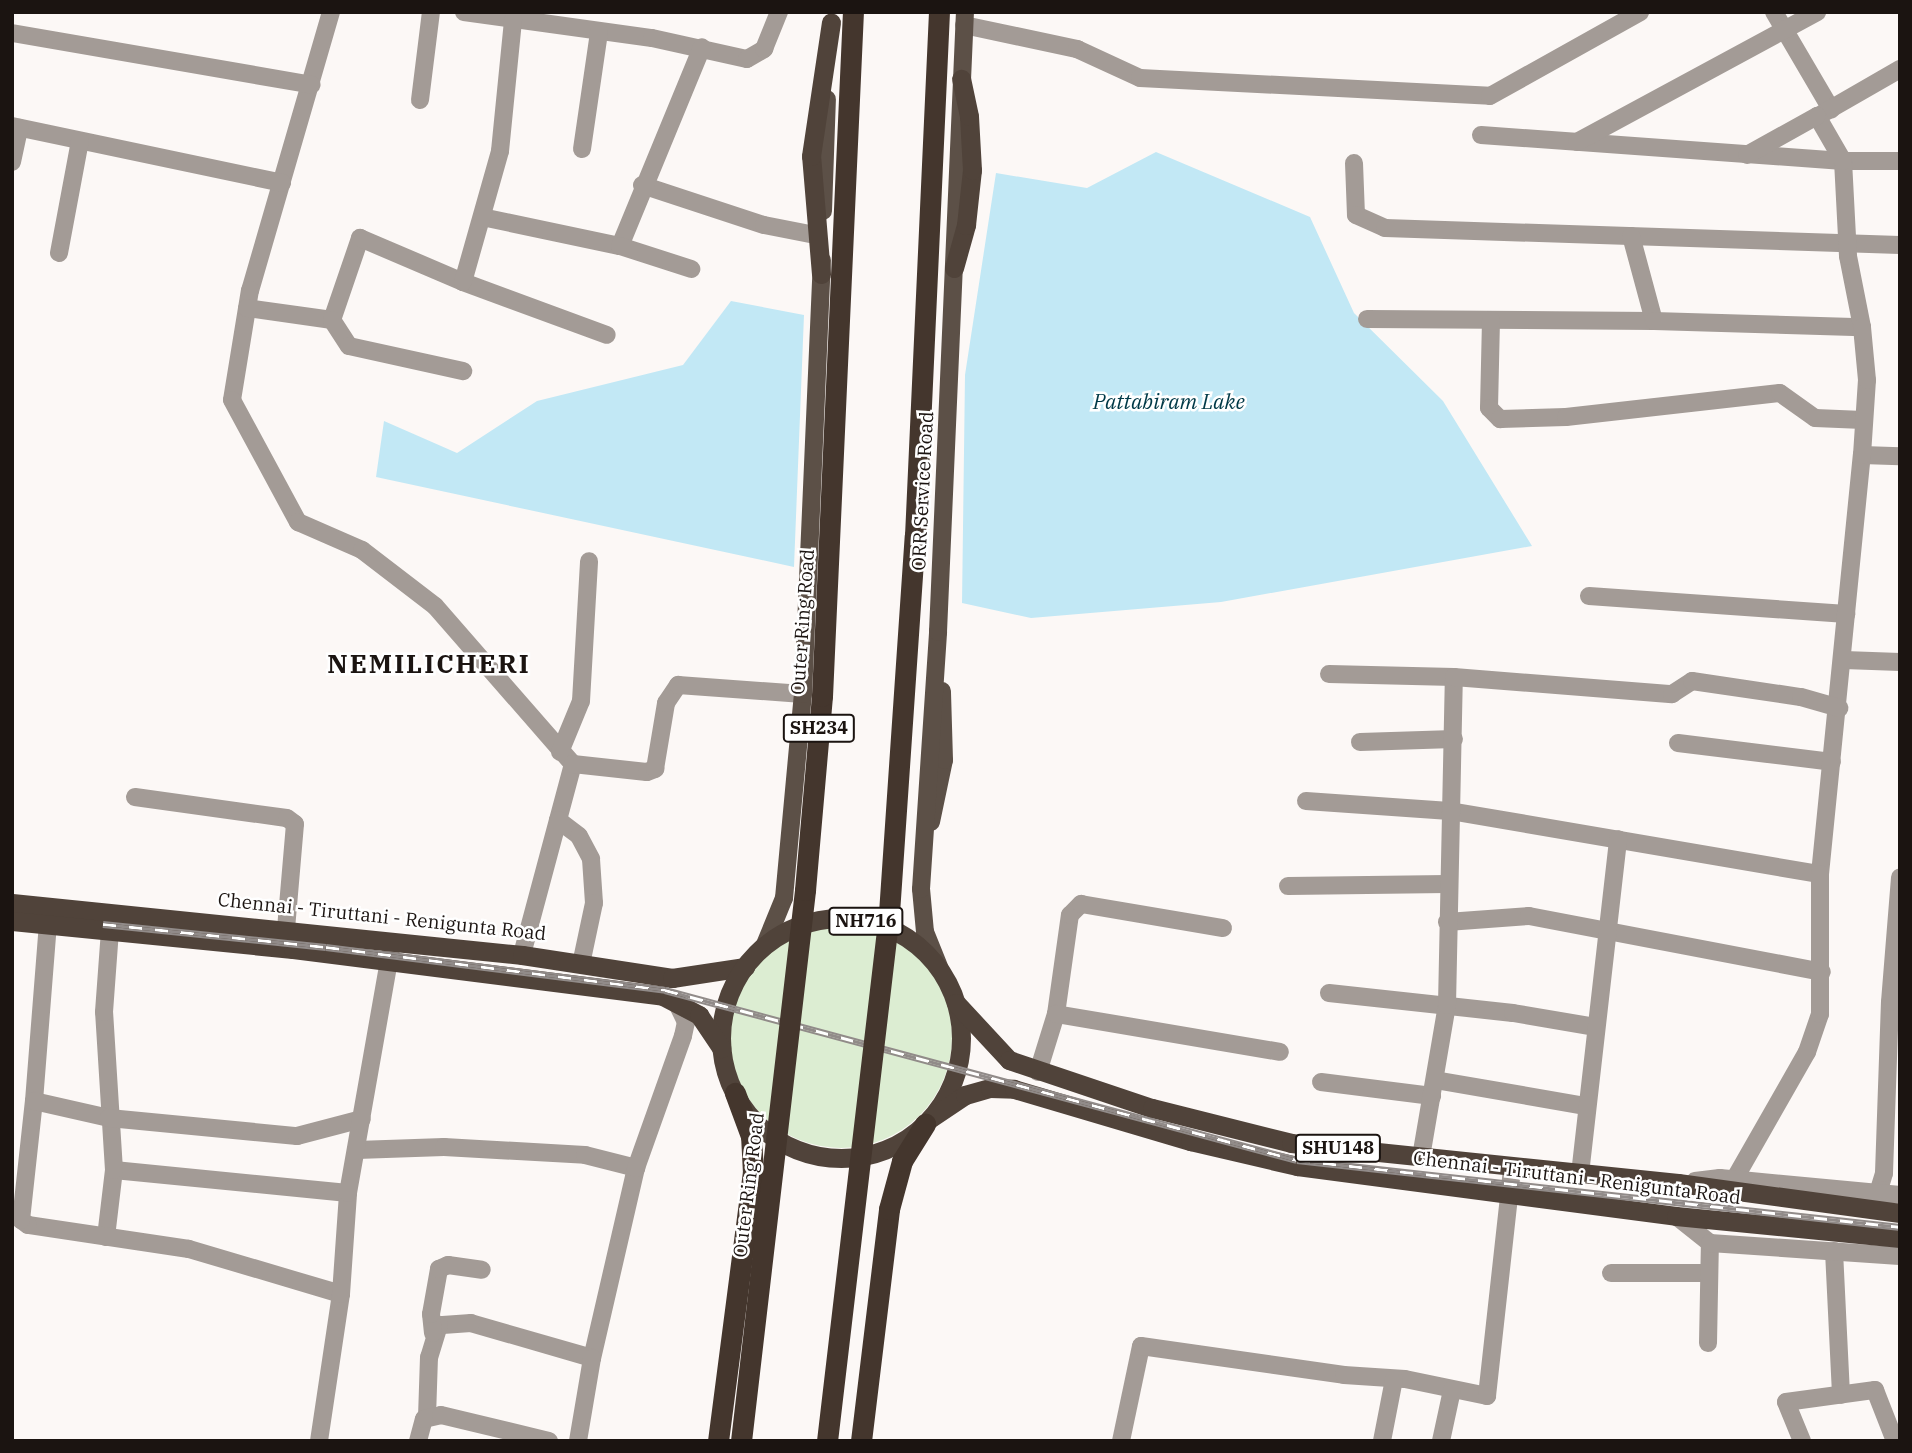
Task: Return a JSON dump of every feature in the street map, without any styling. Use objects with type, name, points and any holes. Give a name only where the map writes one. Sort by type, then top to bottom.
[{"type":"highway","name":"Outer Ring Road","points":[[741,1441],[800,943],[822,696],[853,12]]},
{"type":"highway","points":[[827,1441],[889,913],[915,536],[939,12]]},
{"type":"highway","points":[[821,274],[815,235],[811,156],[831,17]]},
{"type":"highway","points":[[954,268],[966,225],[972,170],[970,117],[961,79]]},
{"type":"highway","name":"Chennai - Tiruttani - Renigunta Road","points":[[12,903],[286,930],[391,951],[675,999],[699,1015],[721,1049],[735,1093],[762,1128],[797,1149],[817,1155],[858,1157],[879,1152],[965,1095],[990,1088],[1014,1088],[1190,1140],[1297,1166],[1676,1216],[1900,1238]]},
{"type":"highway","name":"Chennai - Tiruttani - Renigunta Road","points":[[721,1049],[726,1006],[745,967],[764,947],[806,924],[862,920],[914,942],[940,969],[957,1003],[1009,1060],[1038,1072],[1152,1108],[1291,1143],[1512,1168],[1678,1183],[1900,1213]]},
{"type":"highway","name":"Chennai - Tiruttani - Renigunta Road","points":[[12,921],[391,951],[522,955],[672,978],[745,967]]},
{"type":"highway","name":"Chennai - Tiruttani - Renigunta Road","points":[[928,1121],[956,1076],[961,1052],[957,1003]]},
{"type":"highway","points":[[718,1441],[753,1173],[751,1136],[735,1093]]},
{"type":"highway","points":[[860,1441],[889,1209],[902,1161],[928,1121]]},
{"type":"main road","points":[[764,947],[782,907],[777,859],[787,773],[798,744],[803,694],[831,17]]},
{"type":"main road","points":[[961,79],[965,19]]},
{"type":"main road","name":"ORR Service Road","points":[[940,969],[922,914],[922,845],[936,653],[954,268]]},
{"type":"street","points":[[331,12],[247,308],[232,400],[298,522],[362,550],[435,606],[566,758],[647,772],[655,769],[666,703],[678,685],[803,694]]},
{"type":"street","points":[[419,100],[431,12]]},
{"type":"street","points":[[464,12],[702,47],[752,58],[764,49],[779,12]]},
{"type":"street","points":[[965,19],[1077,49],[1140,78],[1490,96],[1640,12]]},
{"type":"street","points":[[1734,1180],[1807,1052],[1820,1014],[1820,874],[1844,660],[1867,380],[1862,327],[1848,243],[1843,161],[1824,113],[1774,12]]},
{"type":"street","points":[[1576,142],[1817,12]]},
{"type":"street","points":[[463,282],[500,151],[513,20]]},
{"type":"street","points":[[582,149],[599,32]]},
{"type":"street","points":[[12,33],[312,85]]},
{"type":"street","points":[[620,246],[642,185],[702,47]]},
{"type":"street","points":[[1748,155],[1900,69]]},
{"type":"street","points":[[12,162],[16,127],[282,183]]},
{"type":"street","points":[[1481,135],[1843,161],[1900,161]]},
{"type":"street","points":[[59,253],[80,141]]},
{"type":"street","points":[[1354,163],[1356,215],[1385,228],[1900,245]]},
{"type":"street","points":[[642,185],[764,225],[815,235]]},
{"type":"street","points":[[482,217],[620,246],[691,268]]},
{"type":"street","points":[[1631,236],[1654,321]]},
{"type":"street","points":[[332,320],[360,238],[463,282],[607,335]]},
{"type":"street","points":[[247,308],[332,320],[349,346],[463,371]]},
{"type":"street","points":[[1367,319],[1654,321],[1862,327]]},
{"type":"street","points":[[1491,320],[1489,408],[1500,419],[1566,417],[1780,393],[1815,418],[1863,420]]},
{"type":"street","points":[[1862,455],[1900,456]]},
{"type":"street","points":[[522,955],[558,820],[566,758],[581,701],[589,561]]},
{"type":"street","points":[[1589,596],[1846,614]]},
{"type":"street","points":[[1844,660],[1900,662]]},
{"type":"street","points":[[1329,674],[1454,677],[1672,694],[1692,681],[1801,697],[1839,708]]},
{"type":"street","points":[[1421,1157],[1447,1005],[1447,884],[1454,677]]},
{"type":"street","points":[[1360,742],[1454,739]]},
{"type":"street","points":[[1678,743],[1832,762]]},
{"type":"street","points":[[135,797],[287,818],[295,824],[286,930]]},
{"type":"street","points":[[1306,801],[1450,811],[1820,874]]},
{"type":"street","points":[[558,820],[579,836],[591,859],[594,903],[581,964]]},
{"type":"street","points":[[1580,1174],[1618,839]]},
{"type":"street","points":[[1878,1193],[1884,1173],[1900,877]]},
{"type":"street","points":[[1288,886],[1447,884]]},
{"type":"street","points":[[1038,1072],[1056,1014],[1070,915],[1080,904],[1223,928]]},
{"type":"street","points":[[1447,922],[1528,916],[1822,972]]},
{"type":"street","points":[[48,925],[34,1101],[19,1167],[21,1220],[106,1237],[189,1249],[341,1294]]},
{"type":"street","points":[[106,1237],[114,1170],[104,1012],[110,930]]},
{"type":"street","points":[[319,1441],[341,1294],[348,1193],[391,951]]},
{"type":"street","points":[[1329,993],[1447,1005],[1596,1027]]},
{"type":"street","points":[[578,1441],[592,1358],[636,1168],[683,1036],[686,1022],[675,999]]},
{"type":"street","points":[[1056,1014],[1280,1052]]},
{"type":"street","points":[[1321,1082],[1433,1088],[1586,1107]]},
{"type":"street","points":[[34,1101],[109,1118],[297,1136],[362,1119]]},
{"type":"street","points":[[357,1150],[444,1147],[585,1154],[636,1168]]},
{"type":"street","points":[[1121,1441],[1141,1346],[1394,1379],[1487,1396],[1512,1168]]},
{"type":"street","points":[[114,1170],[348,1193]]},
{"type":"street","points":[[1678,1183],[1734,1180],[1900,1195]]},
{"type":"street","points":[[1676,1216],[1710,1243],[1900,1256]]},
{"type":"street","points":[[1708,1343],[1710,1243]]},
{"type":"street","points":[[1833,1251],[1842,1395]]},
{"type":"street","points":[[427,1418],[426,1382],[433,1333],[431,1314],[439,1269],[448,1265],[482,1270]]},
{"type":"street","points":[[1611,1273],[1710,1273]]},
{"type":"street","points":[[433,1333],[439,1325],[471,1322],[592,1358]]},
{"type":"street","points":[[1382,1441],[1394,1379]]},
{"type":"street","points":[[1441,1441],[1452,1390]]},
{"type":"street","points":[[1802,1441],[1786,1402],[1875,1390],[1895,1441]]},
{"type":"street","points":[[418,1441],[420,1426],[427,1418],[441,1415],[549,1441]]},
{"type":"green space","points":[[841,926],[873,931],[893,939],[919,959],[939,985],[947,1005],[952,1037],[947,1069],[939,1089],[919,1115],[893,1135],[873,1143],[841,1148],[809,1143],[789,1135],[763,1115],[743,1089],[735,1069],[730,1037],[735,1005],[743,985],[763,959],[789,939],[809,931]]},
{"type":"water","name":"Pattabiram Lake","points":[[1156,152],[1310,217],[1354,313],[1443,401],[1532,546],[1221,602],[1031,618],[962,603],[965,375],[996,173],[1087,188]]},
{"type":"water","points":[[731,301],[804,315],[794,567],[376,477],[384,421],[457,453],[537,401],[683,365]]},
{"type":"railway","points":[[103,924],[326,947],[665,990],[1297,1160],[1900,1227]]},
{"type":"district","name":"NEMILICHERI","points":[[429,664]]}]
